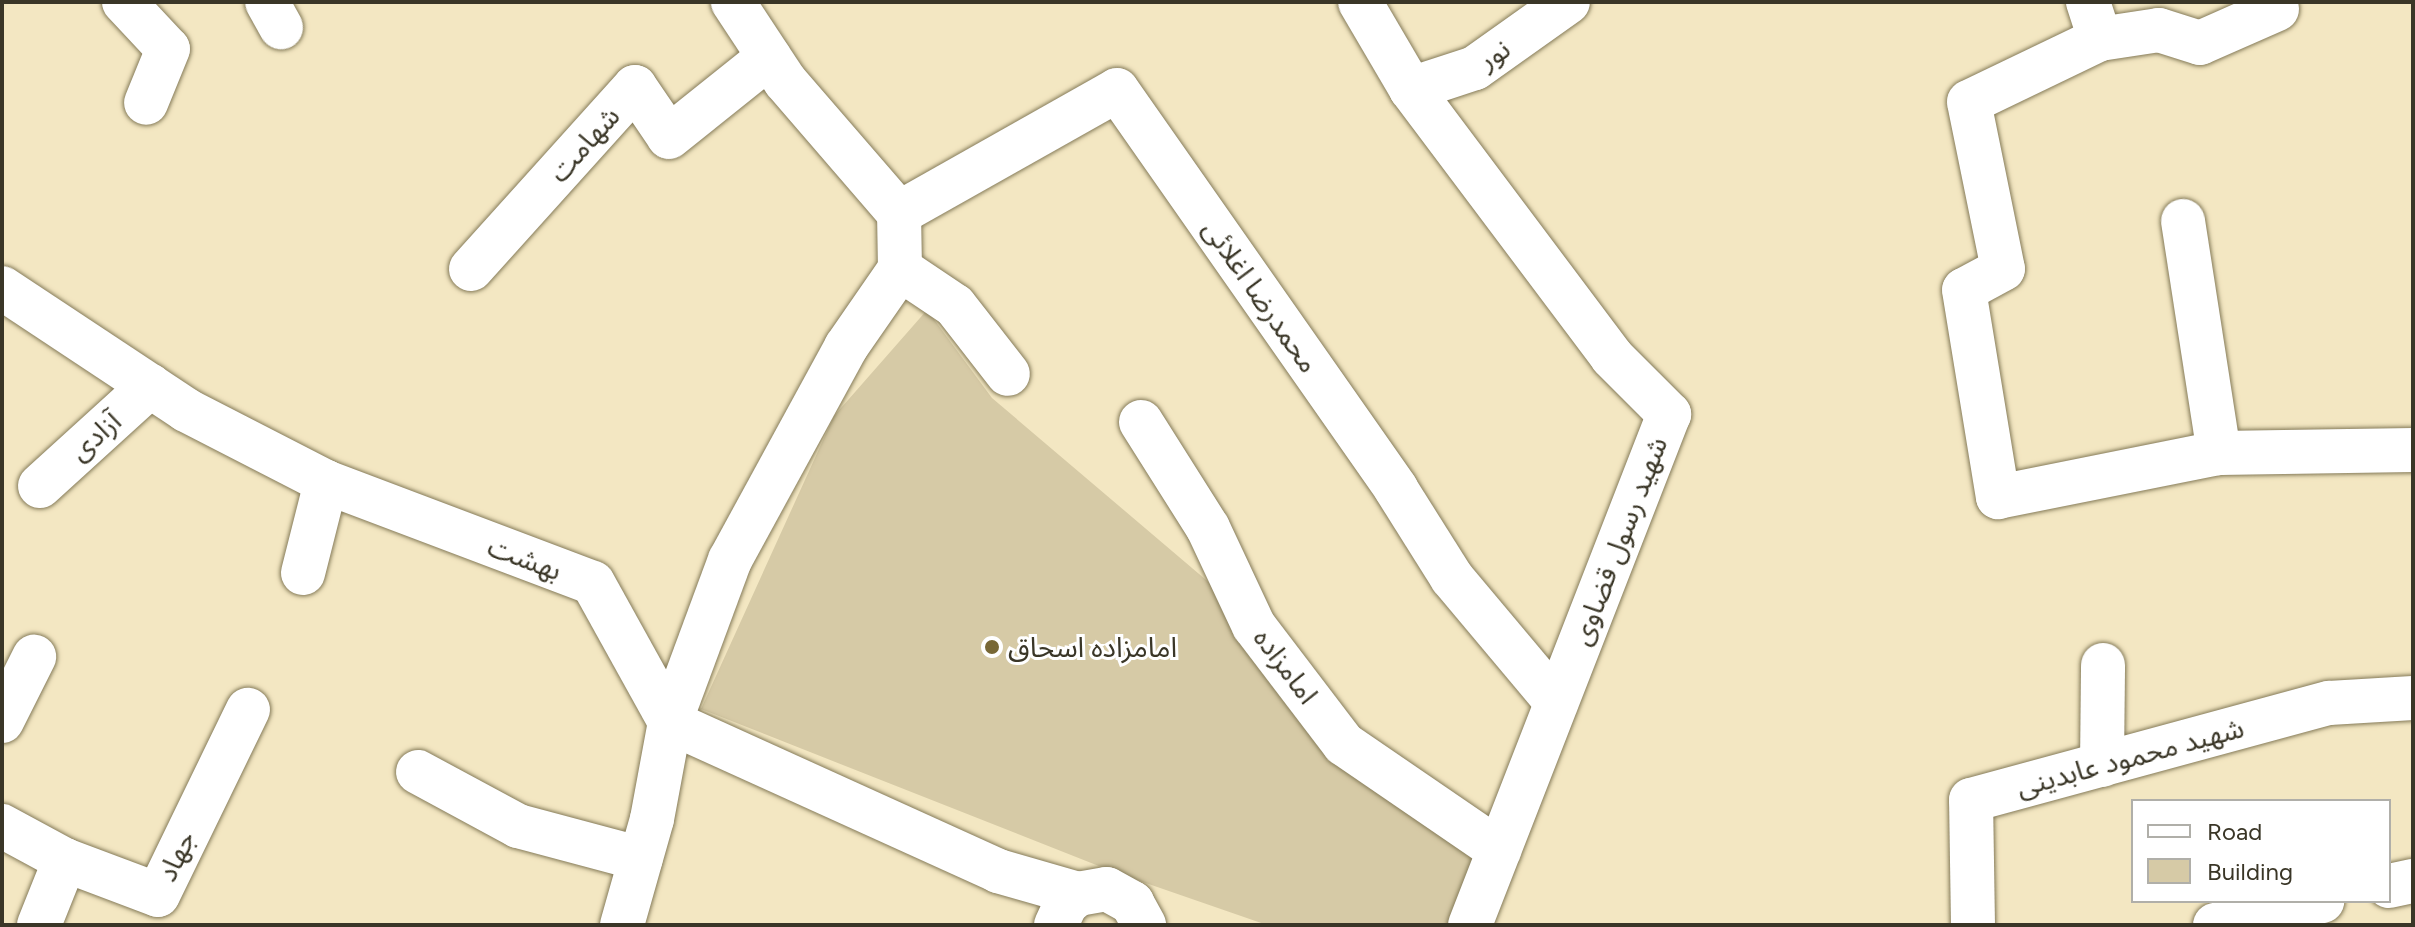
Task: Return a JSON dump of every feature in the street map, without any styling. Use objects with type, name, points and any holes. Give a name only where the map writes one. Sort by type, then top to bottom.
[{"type":"street","points":[[124,2],[168,49],[146,103]]},
{"type":"street","points":[[622,925],[641,859],[670,722],[730,560],[846,347],[900,269],[899,213],[785,81],[733,2]]},
{"type":"street","name":"شهید رسول قضاوی","points":[[1360,2],[1411,89],[1612,357],[1669,414],[1470,925]]},
{"type":"street","name":"نور","points":[[1411,89],[1475,68],[1568,2]]},
{"type":"street","points":[[2277,9],[2200,43],[2159,30],[2094,21],[1969,102],[2003,269],[1964,290],[1998,497],[2219,453],[2413,450]]},
{"type":"street","name":"شهامت","points":[[471,269],[635,87],[669,137],[769,57]]},
{"type":"street","name":"محمدرضا اغلائی","points":[[899,213],[1117,90],[1396,489],[1452,578],[1556,702]]},
{"type":"street","points":[[2183,221],[2219,453]]},
{"type":"street","points":[[900,269],[955,306],[1008,374]]},
{"type":"street","name":"بهشت","points":[[2,288],[186,410],[326,482],[593,583],[670,722]]},
{"type":"street","name":"آزادی","points":[[40,486],[150,386]]},
{"type":"street","name":"امامزاده","points":[[1141,422],[1208,528],[1254,626],[1344,744],[1499,850]]},
{"type":"street","points":[[303,573],[326,482]]},
{"type":"street","points":[[2,721],[34,657]]},
{"type":"street","points":[[2102,765],[2103,665]]},
{"type":"street","name":"شهید محمود عابدینی","points":[[1973,925],[1971,800],[2329,703],[2413,698]]},
{"type":"street","name":"جهاد","points":[[65,860],[158,895],[248,710]]},
{"type":"street","points":[[670,722],[998,871],[1064,914],[1107,889],[1121,894],[1149,922]]},
{"type":"street","points":[[418,772],[518,826],[641,859]]},
{"type":"street","points":[[2,826],[65,860],[39,925]]},
{"type":"street","points":[[2391,886],[2413,881]]},
{"type":"street","points":[[2215,925],[2313,903]]},
{"type":"building","name":"امامزاده اسحاق","points":[[927,310],[992,398],[1212,585],[1475,859],[1450,925],[1267,925],[1114,872],[701,709],[834,416]]},
{"type":"place","name":"امامزاده اسحاق","points":[[992,647]]}]
